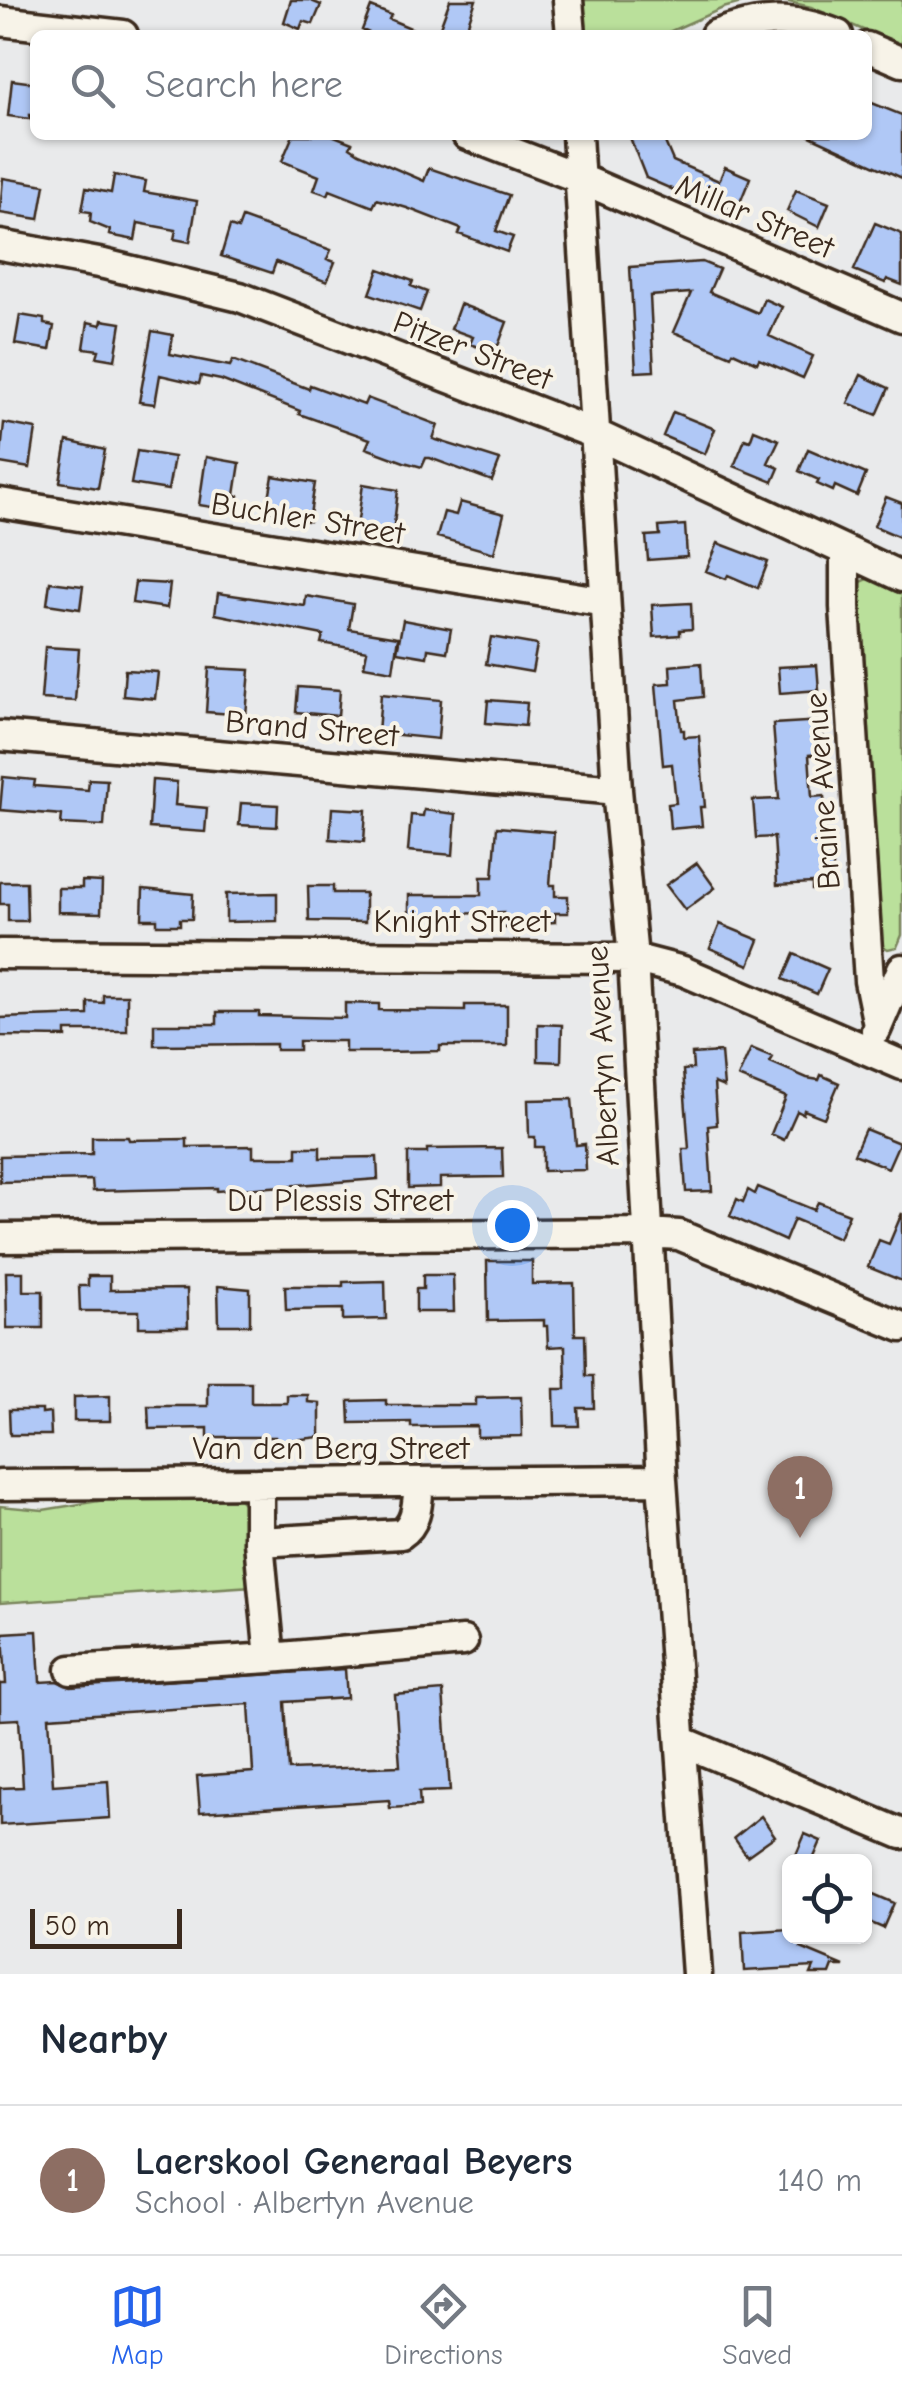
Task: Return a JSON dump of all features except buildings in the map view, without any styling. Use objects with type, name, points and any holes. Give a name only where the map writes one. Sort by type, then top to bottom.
[{"type":"street","points":[[568,0],[571,30]]},
{"type":"street","points":[[731,30],[762,20],[783,20],[823,30]]},
{"type":"street","points":[[0,21],[79,30]]},
{"type":"street","points":[[872,49],[902,62]]},
{"type":"street","name":"Millar Street","points":[[480,140],[579,178],[902,317]]},
{"type":"street","name":"Albertyn Avenue","points":[[577,140],[604,602],[633,958],[646,1233],[697,1974]]},
{"type":"street","name":"Pitzer Street","points":[[0,246],[104,264],[240,297],[595,434],[902,576]]},
{"type":"street","name":"Buchler Street","points":[[0,502],[604,602]]},
{"type":"street","name":"Braine Avenue","points":[[845,552],[844,590],[873,1037]]},
{"type":"street","name":"Brand Street","points":[[0,736],[618,790]]},
{"type":"street","name":"Knight Street","points":[[0,954],[633,958],[683,971],[873,1037],[902,1065]]},
{"type":"street","points":[[873,1037],[902,970]]},
{"type":"street","name":"Du Plessis Street","points":[[0,1238],[646,1233],[697,1241],[902,1327]]},
{"type":"street","name":"Van den Berg Street","points":[[0,1485],[662,1480]]},
{"type":"street","points":[[259,1483],[270,1658]]},
{"type":"street","points":[[260,1542],[400,1534],[414,1520],[420,1483]]},
{"type":"street","points":[[71,1670],[463,1641]]},
{"type":"street","points":[[682,1741],[902,1834]]},
{"type":"green space","points":[[580,0],[752,0],[673,30],[582,30]]},
{"type":"green space","points":[[780,0],[902,0],[902,47],[872,34],[872,30],[863,30],[811,7]]},
{"type":"green space","points":[[870,578],[902,590],[902,935],[897,947],[888,949],[881,945],[857,591],[861,582]]},
{"type":"green space","points":[[111,1499],[239,1499],[246,1506],[252,1586],[0,1603],[0,1506],[43,1510]]},
{"type":"place","name":"Laerskool Generaal Beyers","points":[[800,1538]]}]
